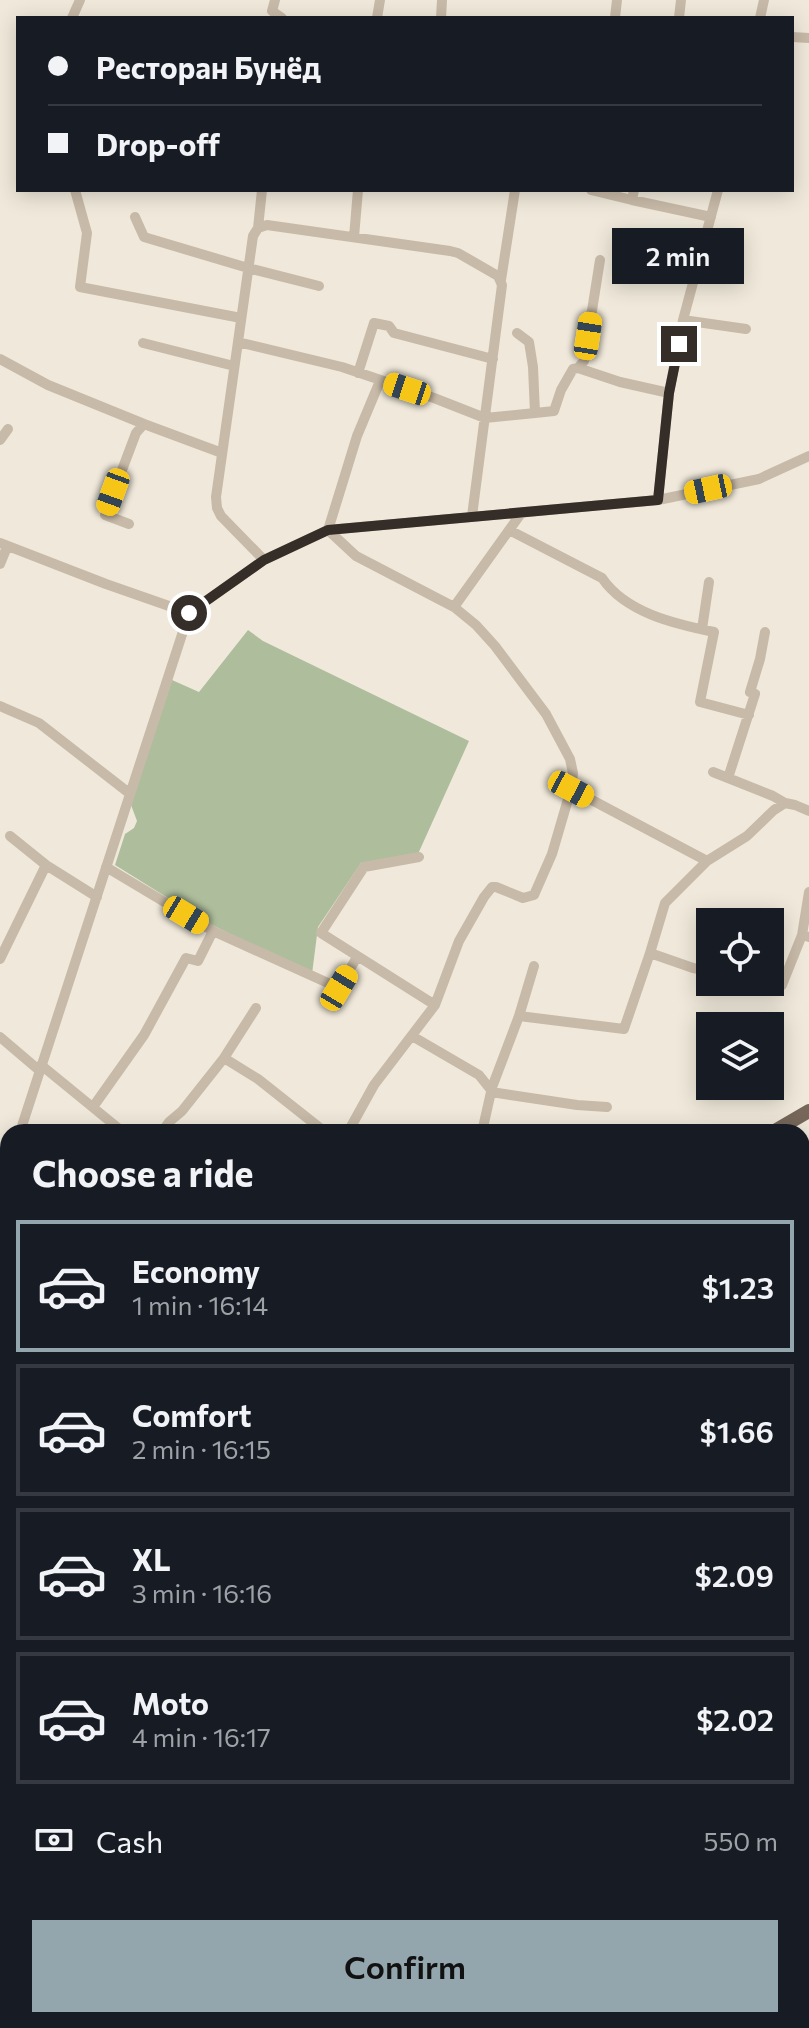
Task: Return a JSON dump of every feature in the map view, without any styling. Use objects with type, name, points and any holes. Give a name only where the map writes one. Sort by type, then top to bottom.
[{"type":"main road","points":[[787,1124],[809,1111]]},
{"type":"street","points":[[275,0],[272,11],[279,16]]},
{"type":"street","points":[[76,192],[87,233],[80,287],[241,318]]},
{"type":"street","points":[[262,192],[216,497],[221,516],[264,560]]},
{"type":"street","points":[[354,237],[358,192]]},
{"type":"street","points":[[472,516],[515,192]]},
{"type":"street","points":[[608,192],[633,195],[711,217]]},
{"type":"street","points":[[658,500],[669,393],[683,320],[717,192]]},
{"type":"street","points":[[135,217],[144,237],[319,286]]},
{"type":"street","points":[[258,228],[267,225],[458,253],[501,280]]},
{"type":"street","points":[[238,342],[358,373],[485,418],[554,411],[573,369],[584,361],[600,260]]},
{"type":"street","points":[[683,320],[746,329]]},
{"type":"street","points":[[358,373],[374,323],[389,326],[394,333],[493,359]]},
{"type":"street","points":[[517,333],[529,342],[535,413]]},
{"type":"street","points":[[143,343],[234,366]]},
{"type":"street","points":[[0,359],[48,385],[222,453]]},
{"type":"street","points":[[578,368],[669,393]]},
{"type":"street","points":[[328,530],[357,436],[380,381]]},
{"type":"street","points":[[129,524],[105,515],[136,433],[144,424]]},
{"type":"street","points":[[0,440],[8,429]]},
{"type":"street","points":[[22,1124],[189,613],[264,560],[328,530],[658,500],[759,479],[809,456]]},
{"type":"street","points":[[454,607],[522,512]]},
{"type":"street","points":[[328,530],[356,556],[454,607],[476,625],[546,714],[570,759],[573,773],[557,839],[534,895],[523,898],[496,887],[489,890],[459,941],[435,1005],[374,1085],[352,1124]]},
{"type":"street","points":[[509,530],[602,578],[612,592],[632,605],[674,623],[714,632],[700,702],[749,715]]},
{"type":"street","points":[[0,564],[4,545],[189,613]]},
{"type":"street","points":[[702,629],[709,582]]},
{"type":"street","points":[[728,778],[755,694],[750,692],[765,632]]},
{"type":"street","points":[[0,706],[39,723],[129,793]]},
{"type":"street","points":[[713,772],[809,811]]},
{"type":"street","points":[[571,789],[707,861]]},
{"type":"street","points":[[519,1016],[624,1029],[665,903],[707,861],[747,836],[785,803]]},
{"type":"street","points":[[10,836],[46,865],[97,897]]},
{"type":"street","points":[[419,857],[364,867],[321,933],[435,1005]]},
{"type":"street","points":[[0,959],[46,865]]},
{"type":"street","points":[[106,867],[213,931],[339,988],[357,957]]},
{"type":"street","points":[[784,981],[805,936],[809,892]]},
{"type":"street","points":[[93,1107],[144,1035],[186,958],[198,961],[213,931]]},
{"type":"street","points":[[650,953],[696,969]]},
{"type":"street","points":[[484,1124],[491,1091],[534,966]]},
{"type":"street","points":[[168,1124],[182,1111],[224,1058],[256,1008]]},
{"type":"street","points":[[412,1036],[479,1075],[491,1091],[607,1107]]},
{"type":"street","points":[[0,1037],[113,1124]]},
{"type":"street","points":[[224,1058],[258,1079],[315,1124]]},
{"type":"green space","points":[[248,630],[263,641],[469,741],[418,854],[361,863],[318,927],[312,974],[208,923],[115,865],[125,834],[134,828],[137,821],[131,805],[172,680],[199,692]]},
{"type":"route","points":[[189,613],[264,560],[328,530],[658,500],[669,393],[679,344]]}]
